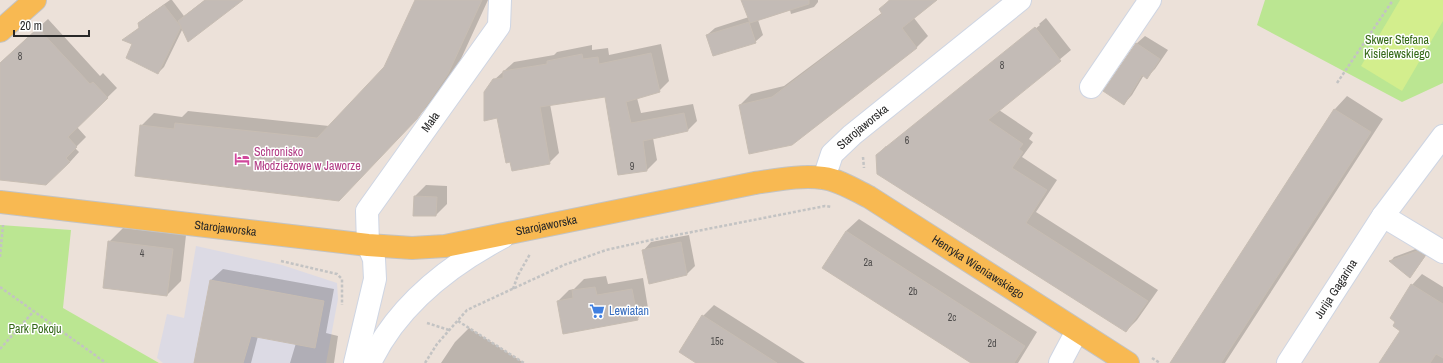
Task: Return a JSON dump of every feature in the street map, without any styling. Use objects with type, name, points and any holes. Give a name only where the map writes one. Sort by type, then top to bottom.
[{"type":"main road","points":[[0,31],[36,0]]},
{"type":"main road","name":"Starojaworska","points":[[2,211],[412,248],[445,246],[727,188],[792,177],[824,178]]},
{"type":"main road","name":"Henryka Wieniawskiego","points":[[824,178],[848,186],[869,197],[1128,363]]},
{"type":"street","name":"Mała","points":[[355,363],[375,279],[374,259],[368,245],[367,211],[499,26],[500,0]]},
{"type":"street","name":"Starojaworska","points":[[824,178],[832,154],[852,135],[1020,0]]},
{"type":"street","points":[[1091,87],[1150,0]]},
{"type":"street","name":"Jurija Gagarina","points":[[1288,363],[1383,216],[1443,136]]},
{"type":"street","points":[[1383,216],[1443,252]]},
{"type":"street","points":[[370,363],[377,347],[402,314],[424,291],[446,272],[477,251],[509,233]]},
{"type":"street","points":[[1060,363],[1077,331]]},
{"type":"path","points":[[1337,83],[1393,0]]},
{"type":"path","points":[[864,171],[863,158],[866,153]]},
{"type":"path","points":[[425,363],[437,344],[467,310],[564,265],[606,250],[825,206],[839,208]]},
{"type":"path","points":[[0,257],[2,211]]},
{"type":"path","points":[[513,289],[518,275],[532,250]]},
{"type":"path","points":[[278,260],[337,274],[342,279],[343,288],[341,311]]},
{"type":"path","points":[[0,287],[106,363]]},
{"type":"path","points":[[0,349],[34,311]]},
{"type":"path","points":[[458,321],[524,363]]},
{"type":"path","points":[[1148,356],[1160,363]]},
{"type":"shaded area","points":[[196,246],[282,265],[337,283],[338,299],[326,363],[163,363],[157,358],[167,314],[184,318]]},
{"type":"green space","name":"Skwer Stefana Kisielewskiego","points":[[1265,0],[1443,0],[1443,83],[1402,102],[1257,25]]},
{"type":"green space","points":[[1400,0],[1443,0],[1443,21],[1402,91],[1361,66]]},
{"type":"green space","name":"Park Pokoju","points":[[0,225],[71,230],[63,308],[159,363],[0,363]]},
{"type":"building","points":[[205,0],[243,0],[188,42],[178,21]]},
{"type":"building","points":[[415,0],[482,0],[448,74],[417,119],[339,201],[135,176],[140,125],[174,129],[175,123],[317,138],[384,67]]},
{"type":"building","points":[[741,0],[809,0],[809,4],[750,23]]},
{"type":"building","points":[[890,0],[937,0],[902,28],[917,48],[792,145],[749,154],[739,105],[772,97],[882,14],[879,9]]},
{"type":"building","points":[[164,5],[181,27],[158,74],[126,58],[132,44],[122,40],[139,28],[138,23]]},
{"type":"building","points":[[749,22],[756,43],[713,56],[706,35]]},
{"type":"building","points":[[1035,27],[1061,61],[988,120],[1023,144],[1019,149],[1023,152],[1012,168],[1047,190],[1026,223],[1148,301],[1126,332],[877,174],[876,155]]},
{"type":"building","points":[[38,28],[90,84],[93,82],[108,98],[68,137],[77,147],[66,158],[70,162],[46,185],[0,180],[0,63]]},
{"type":"building","points":[[1136,43],[1160,59],[1147,79],[1142,75],[1124,105],[1103,91]]},
{"type":"building","points":[[651,53],[660,92],[626,102],[631,123],[684,113],[688,131],[643,141],[647,171],[618,175],[605,97],[540,107],[550,164],[512,171],[510,162],[506,163],[497,118],[484,121],[484,92],[493,79],[503,78],[503,71],[547,64],[547,61],[582,54],[583,59],[598,57],[599,64]]},
{"type":"building","points":[[1334,109],[1371,132],[1221,363],[1170,363]]},
{"type":"building","points":[[414,196],[437,197],[436,216],[413,216]]},
{"type":"building","points":[[846,231],[1025,346],[1014,363],[971,363],[822,268]]},
{"type":"building","points":[[108,241],[173,249],[167,296],[103,288]]},
{"type":"building","points":[[681,242],[687,275],[649,284],[642,250]]},
{"type":"building","points":[[1417,251],[1425,256],[1410,278],[1389,261]]},
{"type":"building","points":[[210,280],[324,301],[315,348],[251,336],[243,363],[194,363]]},
{"type":"building","points":[[1411,284],[1443,304],[1443,358],[1436,354],[1430,363],[1379,363],[1400,331],[1393,326],[1395,322],[1390,318]]},
{"type":"building","name":"Lewiatan","points":[[595,287],[597,295],[632,289],[638,320],[563,334],[557,301],[573,298],[572,290]]},
{"type":"building","points":[[702,315],[777,363],[696,363],[679,352]]},
{"type":"place","name":"Schronisko Młodzieżowe w Jaworze","points":[[242,159]]},
{"type":"place","name":"Lewiatan","points":[[597,311]]}]
